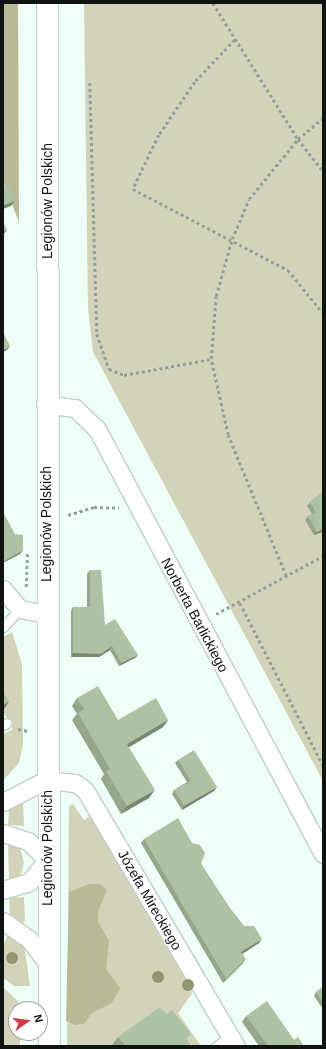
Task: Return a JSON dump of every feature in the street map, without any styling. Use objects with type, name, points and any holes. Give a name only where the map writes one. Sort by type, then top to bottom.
[{"type":"street","name":"Legionów Polskich","points":[[47,3],[45,404],[46,780],[49,1046]]},
{"type":"street","name":"Norberta Barlickiego","points":[[45,404],[71,406],[88,417],[143,516],[323,854]]},
{"type":"street","points":[[3,589],[46,614]]},
{"type":"street","points":[[3,802],[46,780]]},
{"type":"street","name":"Józefa Mireckiego","points":[[46,780],[68,781],[85,790],[227,1043]]},
{"type":"street","points":[[3,833],[28,841],[47,860],[28,882],[3,890]]},
{"type":"street","points":[[3,921],[29,939],[48,964]]},
{"type":"lane","points":[[3,627],[23,602]]},
{"type":"path","points":[[213,3],[298,139],[323,171]]},
{"type":"path","points":[[235,40],[195,82],[159,135],[133,189],[232,239],[288,270],[323,313]]},
{"type":"path","points":[[90,83],[97,334],[109,369],[124,375],[211,359]]},
{"type":"path","points":[[286,576],[228,435],[211,359],[216,296],[232,239],[249,200],[298,139],[323,118]]},
{"type":"path","points":[[64,518],[78,511],[104,506],[143,516]]},
{"type":"path","points":[[23,602],[24,563],[28,545]]},
{"type":"path","points":[[200,623],[240,603],[323,556]]},
{"type":"path","points":[[240,603],[323,765]]},
{"type":"green space","points":[[3,3],[18,3],[19,222],[3,181]]},
{"type":"green space","points":[[84,3],[323,3],[323,781],[93,352],[88,309]]},
{"type":"green space","points":[[12,632],[22,664],[23,745],[19,763],[3,781],[3,734],[13,729],[3,711],[3,637]]},
{"type":"green space","points":[[23,802],[24,826],[8,825],[9,809]]},
{"type":"green space","points":[[73,804],[84,820],[90,816],[191,989],[192,994],[178,1013],[201,1046],[122,1035],[110,1046],[67,1046],[69,806]]},
{"type":"green space","points":[[8,842],[20,847],[24,863],[21,874],[9,882]]},
{"type":"green space","points":[[90,884],[100,884],[107,890],[98,911],[98,922],[109,941],[106,969],[120,988],[112,1003],[92,1013],[84,1024],[75,1025],[66,1021],[69,892]]},
{"type":"green space","points":[[24,897],[25,921],[23,923],[10,915],[9,898]]},
{"type":"green space","points":[[9,932],[24,944],[30,986],[14,986],[3,978],[3,946]]},
{"type":"green space","points":[[3,987],[18,1001],[8,1001],[8,1041],[20,1041],[20,1046],[3,1046]]},
{"type":"building","points":[[8,184],[15,201],[3,205],[3,186]]},
{"type":"building","points":[[3,221],[7,230],[3,231]]},
{"type":"building","points":[[3,332],[10,346],[3,350]]},
{"type":"building","points":[[323,492],[323,529],[317,532],[308,516],[316,513],[310,502]]},
{"type":"building","points":[[3,512],[15,534],[23,535],[23,550],[4,561],[3,560]]},
{"type":"building","points":[[90,570],[101,570],[105,625],[115,619],[138,655],[121,663],[112,646],[101,654],[73,653],[73,607],[90,607]]},
{"type":"building","points":[[98,686],[118,720],[156,698],[168,720],[127,744],[155,790],[127,806],[106,771],[110,769],[78,713],[84,709],[77,698]]},
{"type":"building","points":[[3,692],[9,701],[3,705]]},
{"type":"building","points":[[194,750],[217,787],[184,806],[174,790],[191,781],[178,760]]},
{"type":"building","points":[[178,818],[192,843],[200,845],[205,853],[201,864],[229,907],[244,926],[254,926],[262,939],[241,952],[246,959],[226,979],[144,839]]},
{"type":"building","points":[[323,987],[323,1002],[316,992]]},
{"type":"building","points":[[267,1001],[294,1040],[298,1037],[304,1046],[268,1046],[246,1016]]},
{"type":"building","points":[[160,1007],[167,1014],[172,1010],[191,1034],[186,1039],[191,1046],[124,1046],[125,1045],[118,1037]]}]
